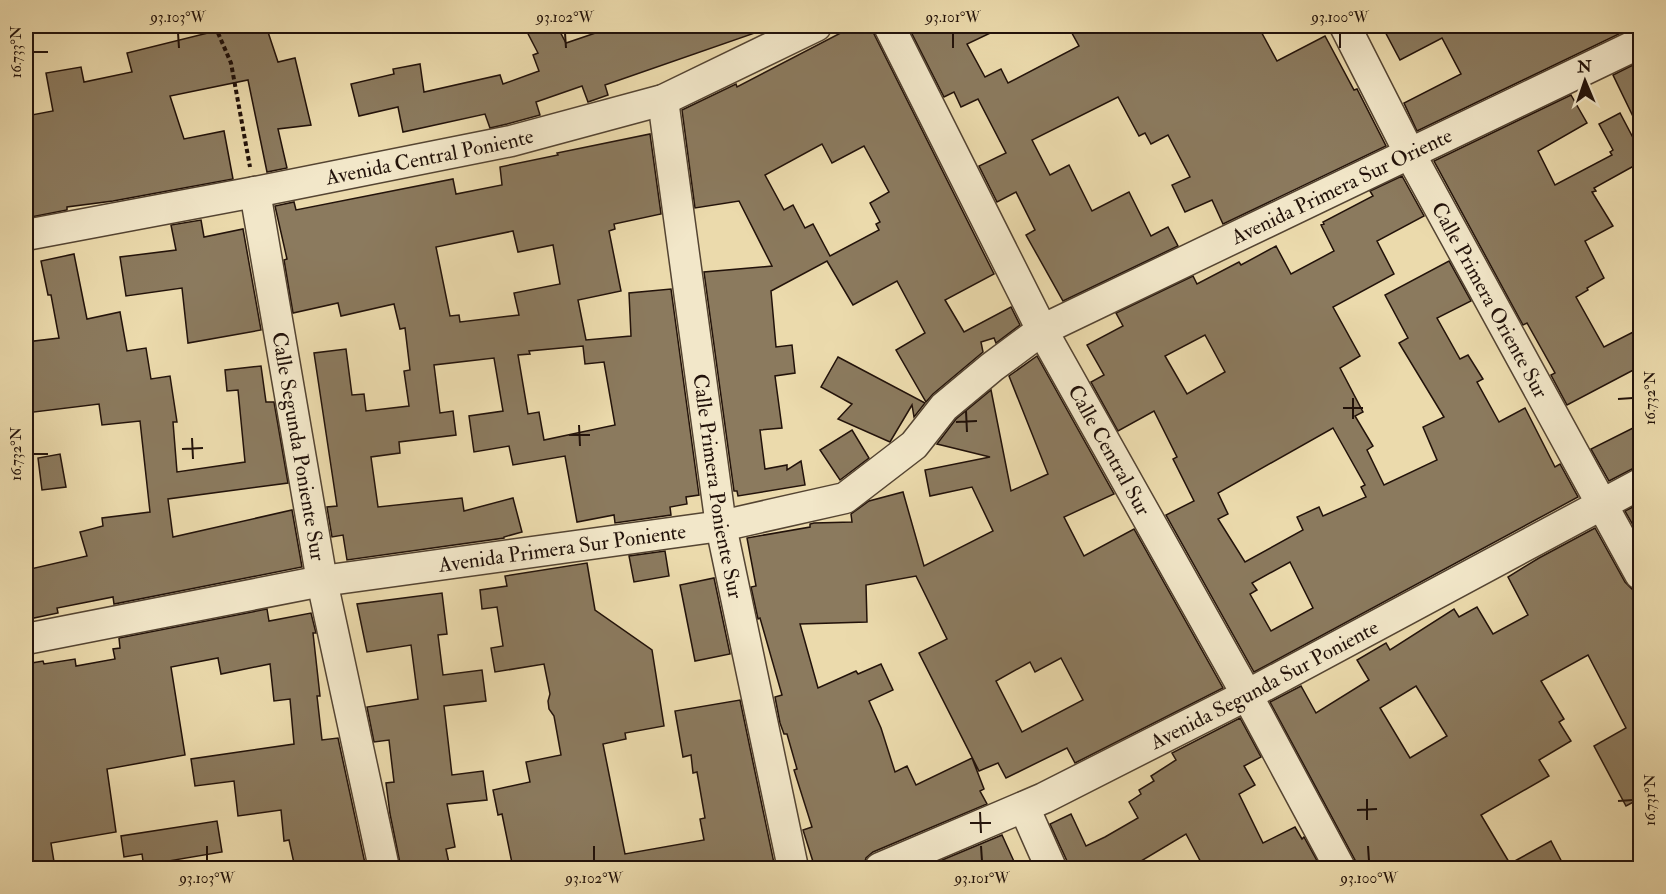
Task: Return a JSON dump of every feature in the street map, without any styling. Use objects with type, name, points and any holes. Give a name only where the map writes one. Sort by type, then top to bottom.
[{"type":"street","name":"Avenida Central Poniente","points":[[26,235],[511,141],[663,100],[816,26]]},
{"type":"street","name":"Calle Central Sur","points":[[890,26],[1042,330],[1247,695],[1340,868]]},
{"type":"street","name":"Calle Primera Oriente Sur","points":[[1345,26],[1410,154],[1641,574]]},
{"type":"street","name":"Avenida Primera Sur Oriente","points":[[1042,330],[1641,43]]},
{"type":"street","name":"Calle Primera Poniente Sur","points":[[663,100],[721,526],[793,868]]},
{"type":"street","name":"Calle Segunda Poniente Sur","points":[[255,192],[322,581],[384,868]]},
{"type":"street","name":"Avenida Primera Sur Poniente","points":[[26,639],[322,581],[721,526],[845,498],[914,445],[944,407],[1042,330]]},
{"type":"street","name":"Avenida Segunda Sur Poniente","points":[[880,868],[1024,807],[1247,695],[1641,483]]},
{"type":"street","points":[[1024,807],[1051,868]]},
{"type":"path","points":[[215,26],[231,63],[255,192]]},
{"type":"building","points":[[236,26],[266,26],[278,62],[295,58],[311,125],[278,129],[287,168],[267,172],[248,80],[170,96],[184,139],[224,131],[233,179],[67,207],[67,210],[26,218],[26,116],[53,111],[46,73],[81,67],[84,82],[132,72],[127,53]]},
{"type":"building","points":[[524,26],[557,26],[566,43],[616,26],[769,26],[769,28],[605,85],[608,95],[588,102],[582,86],[536,102],[540,115],[490,128],[485,114],[403,132],[398,107],[359,116],[351,84],[394,74],[393,69],[420,64],[424,92],[500,75],[503,84],[539,71],[533,55],[538,53]]},
{"type":"building","points":[[854,26],[872,26],[994,274],[945,300],[964,332],[1011,307],[1020,325],[996,343],[994,338],[981,342],[983,352],[926,402],[896,350],[925,333],[897,281],[853,305],[827,261],[771,291],[776,347],[792,345],[795,373],[775,376],[782,428],[760,430],[765,469],[787,465],[787,470],[801,461],[805,485],[738,496],[737,491],[734,491],[704,272],[772,266],[739,201],[695,208],[682,110],[736,84],[737,87]],"holes":[[[822,144],[832,163],[864,146],[889,192],[870,203],[880,222],[876,224],[879,230],[830,256],[813,224],[805,228],[793,205],[784,210],[765,175]]]},
{"type":"building","points":[[908,26],[1005,26],[967,44],[985,77],[1001,69],[1008,83],[1079,46],[1068,26],[1258,26],[1277,61],[1325,36],[1354,90],[1357,89],[1386,146],[1223,224],[1212,200],[1185,212],[1172,185],[1190,177],[1168,135],[1151,144],[1145,133],[1139,136],[1118,97],[1032,140],[1050,175],[1069,165],[1092,211],[1129,192],[1151,236],[1168,227],[1178,246],[1063,301],[1026,235],[1035,230],[1016,192],[997,202],[979,166],[1006,153],[978,99],[961,107],[954,92],[944,97]]},
{"type":"building","points":[[1382,26],[1617,26],[1621,33],[1417,131],[1404,103],[1461,74],[1442,38],[1400,60]]},
{"type":"building","points":[[1637,63],[1641,70],[1641,133],[1613,75]]},
{"type":"building","points":[[1571,95],[1587,123],[1538,151],[1555,185],[1612,155],[1610,152],[1613,150],[1599,124],[1620,113],[1641,153],[1641,162],[1594,188],[1596,191],[1592,192],[1613,226],[1585,241],[1604,278],[1576,297],[1604,347],[1641,328],[1641,366],[1567,405],[1551,375],[1555,373],[1527,323],[1523,325],[1434,161]]},
{"type":"building","points":[[650,134],[661,214],[614,224],[615,229],[609,231],[621,291],[578,300],[586,340],[631,336],[629,293],[671,289],[699,495],[686,497],[687,504],[670,507],[671,515],[615,523],[614,515],[577,522],[565,456],[513,465],[509,446],[474,452],[469,416],[503,411],[494,358],[434,365],[440,413],[453,411],[456,435],[399,442],[400,453],[371,457],[378,507],[462,498],[464,511],[513,498],[522,532],[504,538],[347,560],[343,535],[332,537],[327,507],[337,506],[314,353],[346,349],[352,395],[364,394],[366,411],[409,406],[404,371],[410,370],[405,328],[400,329],[394,304],[341,316],[338,303],[293,313],[284,260],[287,259],[275,206],[294,202],[296,210],[453,179],[456,194],[502,185],[500,167],[558,155],[557,153]],"holes":[[[513,231],[518,252],[553,245],[560,284],[514,293],[519,315],[460,322],[459,315],[450,316],[436,247]],[[583,346],[585,364],[604,362],[615,425],[544,440],[539,412],[528,414],[518,355],[530,354],[529,351]]]},
{"type":"building","points":[[1402,176],[1424,216],[1377,241],[1394,274],[1333,307],[1360,356],[1340,368],[1363,412],[1355,416],[1373,446],[1367,450],[1384,485],[1437,460],[1423,427],[1444,417],[1399,343],[1408,338],[1385,295],[1449,261],[1471,301],[1437,318],[1460,359],[1468,355],[1483,379],[1477,382],[1499,422],[1525,408],[1555,467],[1560,464],[1578,497],[1254,672],[1166,515],[1194,501],[1173,459],[1177,457],[1154,411],[1118,431],[1091,382],[1104,375],[1087,345],[1123,326],[1116,313],[1193,276],[1197,284],[1239,262],[1241,265],[1276,246],[1291,274],[1334,251],[1321,225],[1373,196],[1370,191]],"holes":[[[1205,335],[1225,372],[1187,394],[1165,356]],[[1333,428],[1365,485],[1361,487],[1366,497],[1323,516],[1319,507],[1297,517],[1303,530],[1245,562],[1218,519],[1228,514],[1218,493]],[[1290,562],[1313,608],[1271,631],[1250,594],[1257,590],[1252,583]]]},
{"type":"building","points":[[201,220],[204,237],[243,229],[261,330],[188,343],[182,288],[126,296],[120,257],[176,250],[171,225]]},
{"type":"building","points":[[74,254],[87,319],[120,312],[127,351],[146,348],[151,379],[170,376],[177,422],[173,422],[177,472],[245,462],[238,390],[227,391],[225,370],[261,366],[266,402],[274,402],[288,483],[168,499],[173,537],[292,510],[302,567],[114,604],[113,597],[57,608],[58,613],[29,619],[26,603],[26,570],[87,556],[80,532],[103,526],[102,518],[150,512],[140,421],[102,425],[99,404],[26,413],[26,342],[59,338],[51,295],[48,295],[41,261]]},
{"type":"building","points":[[1037,356],[1114,494],[1064,517],[1084,556],[1134,529],[1223,688],[1075,763],[1067,748],[1006,778],[998,763],[979,771],[919,653],[947,639],[916,576],[866,585],[867,622],[800,624],[818,688],[856,671],[858,674],[881,664],[893,690],[869,701],[881,728],[895,772],[907,766],[916,785],[972,758],[984,789],[980,791],[987,804],[873,852],[866,858],[863,868],[815,868],[803,830],[812,827],[794,770],[797,769],[787,734],[784,734],[780,723],[775,697],[782,695],[760,618],[758,619],[751,587],[756,586],[747,538],[810,527],[810,524],[814,523],[852,522],[851,514],[869,501],[903,492],[924,566],[993,531],[972,487],[930,496],[925,470],[990,457],[937,444],[956,419],[991,390],[1011,491],[1048,474],[1009,376]],"holes":[[[1061,658],[1083,700],[1022,732],[996,681],[1030,662],[1035,672]]]},
{"type":"building","points":[[838,357],[925,403],[914,417],[912,405],[890,442],[838,419],[852,404],[821,387]]},
{"type":"building","points":[[1641,424],[1641,467],[1609,481],[1591,449]]},
{"type":"building","points":[[852,430],[869,458],[840,480],[820,450]]},
{"type":"building","points":[[60,454],[66,487],[42,490],[38,458]]},
{"type":"building","points":[[1641,503],[1641,539],[1625,511]]},
{"type":"building","points":[[1595,528],[1625,582],[1632,589],[1641,591],[1641,798],[1626,806],[1594,746],[1626,728],[1588,655],[1541,681],[1564,719],[1559,722],[1571,741],[1539,760],[1549,776],[1481,815],[1509,862],[1497,868],[1357,868],[1355,860],[1270,702],[1301,686],[1316,713],[1369,680],[1357,660],[1386,643],[1390,650],[1454,609],[1459,617],[1477,607],[1493,634],[1528,615],[1508,577]],"holes":[[[1416,686],[1447,736],[1410,758],[1380,708]]]},
{"type":"building","points":[[665,551],[669,576],[634,582],[629,556]]},
{"type":"building","points":[[587,563],[595,610],[652,650],[664,726],[625,733],[626,739],[603,744],[625,854],[704,840],[700,819],[705,818],[697,772],[693,773],[691,755],[683,757],[675,711],[740,700],[775,868],[513,868],[502,814],[498,815],[493,790],[530,782],[526,762],[561,755],[554,716],[549,709],[550,694],[544,664],[495,672],[491,648],[503,646],[497,607],[482,609],[480,590],[507,586],[505,576]]},
{"type":"building","points":[[714,578],[730,654],[695,661],[680,585]]},
{"type":"building","points":[[442,593],[447,634],[438,635],[443,675],[482,670],[486,701],[444,706],[452,775],[483,771],[487,800],[447,804],[455,847],[446,849],[450,868],[401,868],[386,783],[394,782],[389,740],[374,742],[367,707],[418,699],[411,645],[367,652],[357,604]]},
{"type":"building","points":[[267,609],[269,621],[311,613],[316,633],[313,633],[322,740],[338,738],[366,868],[295,868],[289,840],[284,841],[281,810],[238,816],[234,781],[195,786],[191,759],[294,744],[290,699],[274,701],[270,664],[221,674],[218,658],[171,667],[185,755],[107,769],[116,832],[51,843],[55,868],[26,868],[26,664],[43,661],[44,664],[75,659],[76,666],[115,659],[113,649],[120,648],[119,638]]},
{"type":"building","points":[[1240,718],[1261,757],[1244,766],[1255,785],[1239,794],[1263,843],[1295,827],[1302,839],[1304,837],[1321,868],[1204,868],[1186,834],[1141,861],[1145,868],[1068,868],[1050,824],[1071,814],[1086,846],[1105,837],[1138,818],[1129,802],[1141,794],[1139,790],[1154,781],[1151,776],[1176,760],[1172,753]]},
{"type":"building","points":[[217,821],[222,852],[168,861],[169,868],[144,868],[142,854],[124,857],[121,836]]},
{"type":"building","points":[[1002,835],[1017,868],[923,868]]},
{"type":"building","points":[[1551,841],[1565,868],[1502,868]]}]
